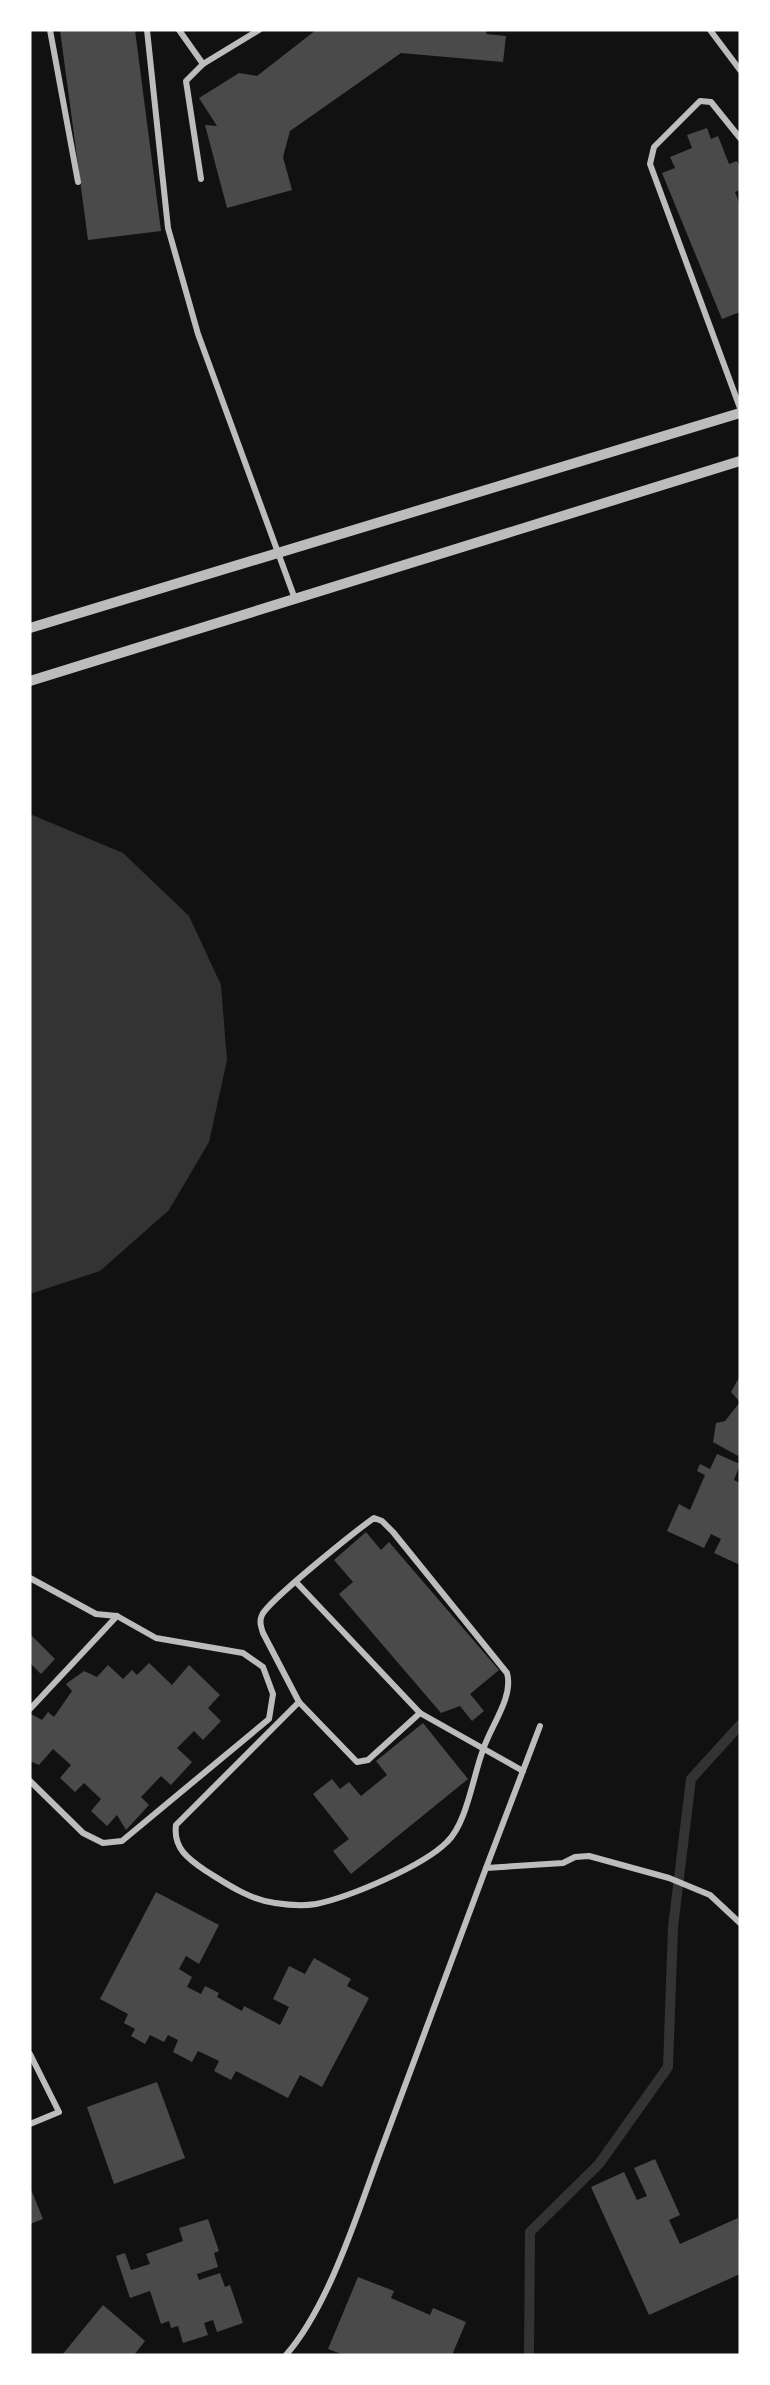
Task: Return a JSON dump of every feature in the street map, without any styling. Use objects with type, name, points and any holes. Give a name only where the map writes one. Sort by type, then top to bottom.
[{"type":"street","points":[[50,30],[78,182]]},
{"type":"street","points":[[147,30],[168,228],[198,334],[296,599]]},
{"type":"street","points":[[179,30],[203,64]]},
{"type":"street","points":[[201,179],[186,81],[203,64],[259,30]]},
{"type":"street","points":[[710,30],[740,70]]},
{"type":"street","points":[[740,138],[711,102],[700,101],[654,147],[650,164],[740,408]]},
{"type":"street","points":[[30,628],[740,413]]},
{"type":"street","points":[[30,681],[740,461]]},
{"type":"street","points":[[299,1702],[176,1825],[175,1838],[180,1850],[198,1866],[241,1892],[273,1903],[316,1904],[391,1878],[435,1852],[458,1830],[483,1748],[508,1689],[507,1673],[382,1521],[374,1518],[296,1582],[262,1615],[260,1623],[299,1702],[357,1762],[368,1760],[420,1713]]},
{"type":"street","points":[[30,1578],[96,1614],[117,1616],[156,1638],[243,1653],[262,1667],[273,1694],[269,1719],[122,1841],[103,1843],[83,1833],[30,1781]]},
{"type":"street","points":[[296,1582],[420,1713],[523,1771]]},
{"type":"street","points":[[30,1709],[117,1616]]},
{"type":"street","points":[[286,2355],[296,2344],[328,2283],[366,2191],[540,1726]]},
{"type":"street","points":[[486,1868],[562,1863],[575,1857],[589,1856],[669,1878],[710,1895],[740,1923]]},
{"type":"street","points":[[30,2054],[59,2112],[30,2124]]},
{"type":"shaded area","points":[[30,814],[123,853],[189,916],[221,985],[227,1060],[209,1142],[169,1210],[100,1271],[30,1294]]},
{"type":"building","points":[[60,30],[135,30],[161,231],[88,240]]},
{"type":"building","points":[[316,30],[487,30],[486,34],[506,36],[503,62],[401,53],[290,131],[283,157],[292,190],[227,208],[205,125],[217,126],[199,98],[239,73],[257,76]]},
{"type":"building","points":[[707,128],[711,139],[718,136],[729,164],[737,161],[740,168],[740,190],[735,192],[740,205],[740,312],[722,319],[662,173],[675,168],[670,157],[692,148],[687,135]]},
{"type":"building","points":[[740,1376],[740,1402],[731,1392]]},
{"type":"building","points":[[740,1402],[740,1453],[738,1456],[713,1442],[716,1423],[725,1421]]},
{"type":"building","points":[[717,1454],[740,1464],[734,1480],[740,1483],[740,1565],[714,1553],[721,1539],[711,1534],[704,1548],[667,1531],[679,1504],[690,1510],[705,1475],[697,1471],[700,1464],[710,1469]]},
{"type":"building","points":[[366,1532],[381,1550],[389,1542],[499,1670],[470,1694],[484,1711],[472,1721],[460,1706],[441,1713],[339,1594],[353,1582],[334,1560]]},
{"type":"building","points":[[30,1634],[55,1659],[41,1674],[30,1663]]},
{"type":"building","points":[[149,1663],[172,1685],[189,1665],[220,1695],[208,1708],[221,1721],[203,1740],[194,1731],[177,1748],[192,1762],[171,1785],[161,1776],[141,1797],[149,1805],[126,1830],[117,1815],[107,1826],[91,1811],[101,1799],[84,1783],[75,1792],[60,1778],[71,1765],[53,1749],[39,1765],[30,1761],[30,1716],[31,1714],[42,1720],[48,1712],[54,1717],[72,1691],[66,1684],[84,1671],[97,1677],[108,1665],[123,1679],[132,1670],[137,1675]]},
{"type":"building","points":[[423,1723],[468,1779],[351,1874],[333,1851],[349,1839],[313,1794],[332,1779],[340,1789],[349,1782],[361,1796],[387,1775],[376,1761]]},
{"type":"building","points":[[156,1892],[219,1925],[199,1964],[186,1956],[179,1969],[192,1977],[187,1987],[201,1994],[205,1986],[219,1993],[217,1997],[242,2011],[244,2006],[280,2025],[289,2007],[273,1999],[289,1966],[305,1974],[314,1958],[351,1979],[347,1986],[369,1998],[322,2087],[300,2075],[288,2098],[236,2071],[231,2080],[214,2071],[219,2061],[198,2051],[192,2062],[173,2052],[178,2040],[168,2035],[164,2042],[150,2035],[145,2044],[131,2036],[135,2029],[124,2023],[128,2014],[100,1999]]},
{"type":"building","points":[[157,2082],[185,2158],[114,2184],[87,2107]]},
{"type":"building","points":[[655,2159],[680,2215],[669,2220],[680,2244],[738,2218],[740,2274],[649,2315],[591,2187],[624,2172],[637,2200],[647,2196],[634,2168]]},
{"type":"building","points":[[30,2187],[43,2219],[30,2224]]},
{"type":"building","points":[[208,2219],[219,2251],[214,2253],[218,2267],[197,2274],[199,2280],[220,2273],[225,2287],[230,2285],[243,2323],[217,2332],[213,2320],[204,2323],[208,2335],[183,2343],[178,2326],[171,2328],[169,2321],[161,2324],[150,2291],[130,2298],[116,2256],[125,2253],[131,2270],[150,2264],[146,2254],[183,2241],[179,2228]]},
{"type":"building","points":[[358,2277],[394,2291],[391,2298],[430,2315],[433,2308],[466,2322],[452,2355],[344,2355],[328,2349]]},
{"type":"building","points":[[103,2305],[145,2341],[134,2355],[62,2355]]},
{"type":"waterway","points":[[529,2355],[530,2232],[599,2164],[668,2067],[673,1927],[691,1779],[740,1725]]}]
